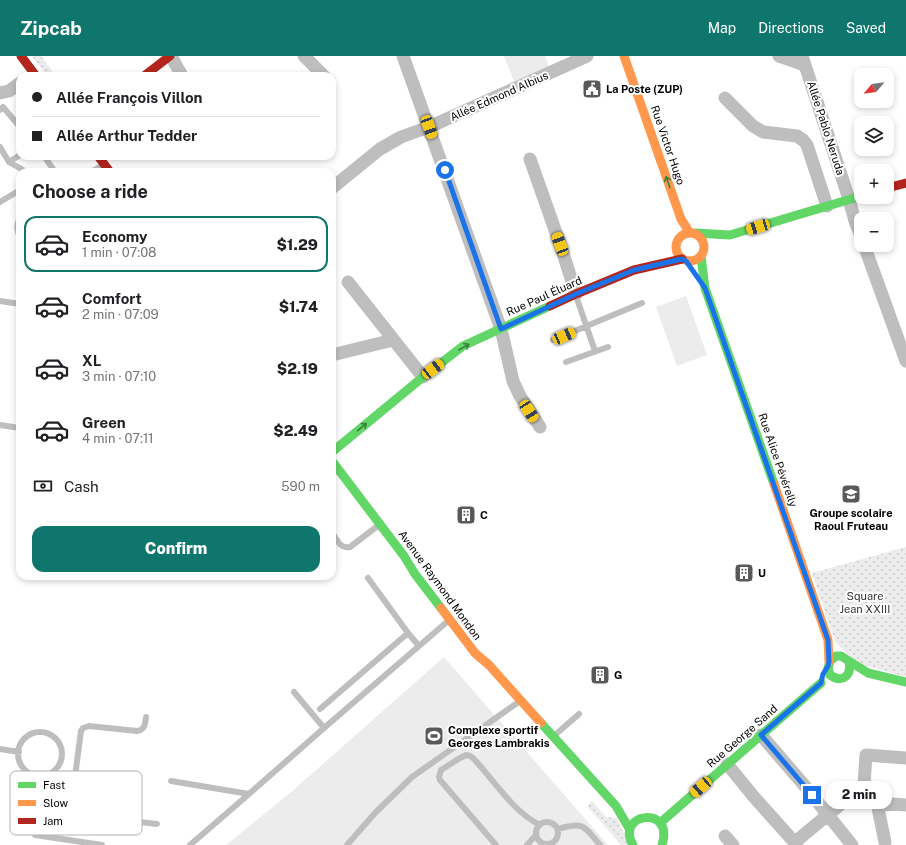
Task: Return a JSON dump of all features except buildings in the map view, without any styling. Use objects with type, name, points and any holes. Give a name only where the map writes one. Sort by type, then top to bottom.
[{"type":"street","points":[[21,56],[31,72]]},
{"type":"street","points":[[149,72],[170,56],[180,72]]},
{"type":"street","points":[[304,56],[320,72]]},
{"type":"street","points":[[404,56],[501,329],[513,380],[520,396],[540,427]]},
{"type":"street","name":"Allée Edmond Albius","points":[[336,185],[380,149],[401,137],[429,127],[586,56]]},
{"type":"street","name":"Rue Victor Hugo","points":[[624,56],[681,219],[692,233]]},
{"type":"street","points":[[779,56],[804,61]]},
{"type":"street","name":"Allée Pablo Neruda","points":[[804,61],[854,195]]},
{"type":"street","points":[[0,93],[9,91],[16,86]]},
{"type":"street","points":[[725,98],[753,126],[763,132],[797,136],[803,140],[807,145],[827,206]]},
{"type":"street","points":[[530,159],[576,294]]},
{"type":"street","points":[[101,160],[107,168]]},
{"type":"street","points":[[894,186],[906,182]]},
{"type":"street","points":[[730,235],[686,233],[681,235],[678,239],[675,248],[676,252],[684,260],[694,261],[730,235],[854,198]]},
{"type":"street","points":[[692,233],[698,236],[704,243],[702,254]]},
{"type":"street","points":[[867,252],[901,330],[906,361]]},
{"type":"street","name":"Rue Alice Pévérelly","points":[[702,254],[705,288],[828,640],[828,664]]},
{"type":"street","name":"Rue Paul Éluard","points":[[336,449],[463,346],[576,294],[634,270],[684,260]]},
{"type":"street","name":"Rue Alice Pévérelly","points":[[684,260],[705,288]]},
{"type":"street","points":[[348,282],[423,377]]},
{"type":"street","points":[[336,354],[393,340]]},
{"type":"street","name":"Avenue Raymond Mondon","points":[[336,466],[475,653],[489,665],[616,806],[624,817],[630,830],[629,836],[633,845]]},
{"type":"street","name":"Rue Alice Pévérelly","points":[[828,640],[845,658]]},
{"type":"street","points":[[845,658],[850,665],[848,674],[831,682],[821,683],[823,674],[828,664],[832,658],[836,656],[845,658],[868,672],[906,682]]},
{"type":"street","points":[[828,664],[828,671],[834,678],[855,676],[868,672]]},
{"type":"street","name":"Rue George Sand","points":[[660,823],[821,683]]},
{"type":"street","points":[[761,735],[852,845]]},
{"type":"street","points":[[885,842],[877,803],[864,785],[866,755],[906,758]]},
{"type":"street","points":[[727,764],[796,844],[864,785]]},
{"type":"street","points":[[877,803],[906,805]]},
{"type":"street","name":"Avenue Raymond Mondon","points":[[616,806],[628,814],[641,818],[652,818],[660,823]]},
{"type":"street","points":[[630,830],[633,824],[641,818]]},
{"type":"street","points":[[660,823],[664,828],[665,833],[665,839],[662,845]]},
{"type":"lane","points":[[0,110],[3,107],[16,122]]},
{"type":"lane","points":[[0,148],[9,162],[20,168]]},
{"type":"lane","points":[[9,162],[16,158]]},
{"type":"lane","points":[[98,168],[104,164]]},
{"type":"lane","points":[[0,202],[16,192]]},
{"type":"lane","points":[[576,294],[595,351]]},
{"type":"lane","points":[[0,301],[16,303]]},
{"type":"lane","points":[[553,340],[642,303]]},
{"type":"lane","points":[[566,362],[608,347]]},
{"type":"lane","points":[[0,425],[16,427]]},
{"type":"lane","points":[[336,538],[343,547],[347,548],[355,544],[380,524]]},
{"type":"lane","points":[[368,578],[419,646]]},
{"type":"lane","points":[[190,845],[449,620]]},
{"type":"lane","points":[[320,709],[408,633]]},
{"type":"lane","points":[[294,692],[324,728]]},
{"type":"lane","points":[[347,845],[375,813],[412,777],[521,700]]},
{"type":"lane","points":[[553,736],[579,714]]},
{"type":"lane","points":[[75,771],[81,731],[83,728],[89,726],[140,731],[144,727],[146,717]]},
{"type":"lane","points":[[27,771],[21,765],[19,759],[18,752],[20,745],[31,735],[46,733],[58,741],[61,748],[62,755],[57,769],[54,771]]},
{"type":"lane","points":[[0,749],[18,752]]},
{"type":"lane","points":[[496,845],[439,777],[441,770],[466,755],[473,758],[525,816],[540,825]]},
{"type":"lane","points":[[171,781],[248,794]]},
{"type":"lane","points":[[142,822],[157,824]]},
{"type":"lane","points":[[527,845],[536,835],[537,828],[542,823],[550,822],[558,829],[558,842],[547,845],[540,842],[536,835]]},
{"type":"lane","points":[[558,829],[575,824],[582,826],[600,845]]},
{"type":"lane","points":[[41,835],[102,845]]},
{"type":"green space","points":[[32,56],[41,56],[53,72],[44,72]]},
{"type":"green space","points":[[504,56],[545,56],[549,67],[514,81]]},
{"type":"green space","points":[[686,296],[707,355],[677,366],[656,307]]},
{"type":"green space","name":"Square Jean XXIII","points":[[906,547],[906,677],[857,663],[835,642],[812,573]]},
{"type":"green space","name":"Complexe sportif Georges Lambrakis","points":[[444,657],[608,845],[226,845],[290,793]]},
{"type":"green space","points":[[592,801],[606,817],[617,818],[629,845],[621,845],[587,806]]},
{"type":"traffic: fast","points":[[695,233],[730,235],[854,198]]},
{"type":"traffic: fast","points":[[701,256],[705,288],[774,484]]},
{"type":"traffic: fast","points":[[336,449],[463,346],[550,306]]},
{"type":"traffic: fast","points":[[336,466],[404,556],[415,574],[441,608]]},
{"type":"traffic: fast","points":[[849,661],[850,666],[846,677],[839,679],[830,675],[828,668],[830,661],[836,656],[841,656],[868,673],[906,682]]},
{"type":"traffic: fast","points":[[660,823],[821,683]]},
{"type":"traffic: fast","points":[[541,723],[616,806],[630,830]]},
{"type":"traffic: fast","points":[[633,845],[629,834],[631,826],[637,820],[645,818],[654,819],[660,823],[664,832],[662,845]]},
{"type":"traffic: slow","points":[[624,56],[681,219],[690,233]]},
{"type":"traffic: slow","points":[[690,233],[700,237],[704,247],[700,257],[690,261],[680,257],[676,247],[680,237],[690,233]]},
{"type":"traffic: slow","points":[[774,484],[828,640],[829,662]]},
{"type":"traffic: slow","points":[[441,608],[475,653],[489,665],[541,723]]},
{"type":"traffic: jam","points":[[21,56],[33,72]]},
{"type":"traffic: jam","points":[[149,72],[170,56]]},
{"type":"traffic: jam","points":[[101,160],[107,168]]},
{"type":"traffic: jam","points":[[894,186],[906,183]]},
{"type":"traffic: jam","points":[[550,306],[634,270],[682,259]]},
{"type":"place","name":"La Poste (ZUP)","points":[[592,89]]},
{"type":"place","name":"Groupe scolaire Raoul Fruteau","points":[[851,494]]},
{"type":"place","name":"C","points":[[466,515]]},
{"type":"place","name":"U","points":[[744,573]]},
{"type":"place","name":"G","points":[[600,675]]},
{"type":"place","name":"Complexe sportif Georges Lambrakis","points":[[434,736]]},
{"type":"route","points":[[445,170],[501,329],[576,294],[634,270],[682,259],[686,261],[705,288],[828,640],[829,662],[823,674],[821,683],[761,735],[812,795]]}]
